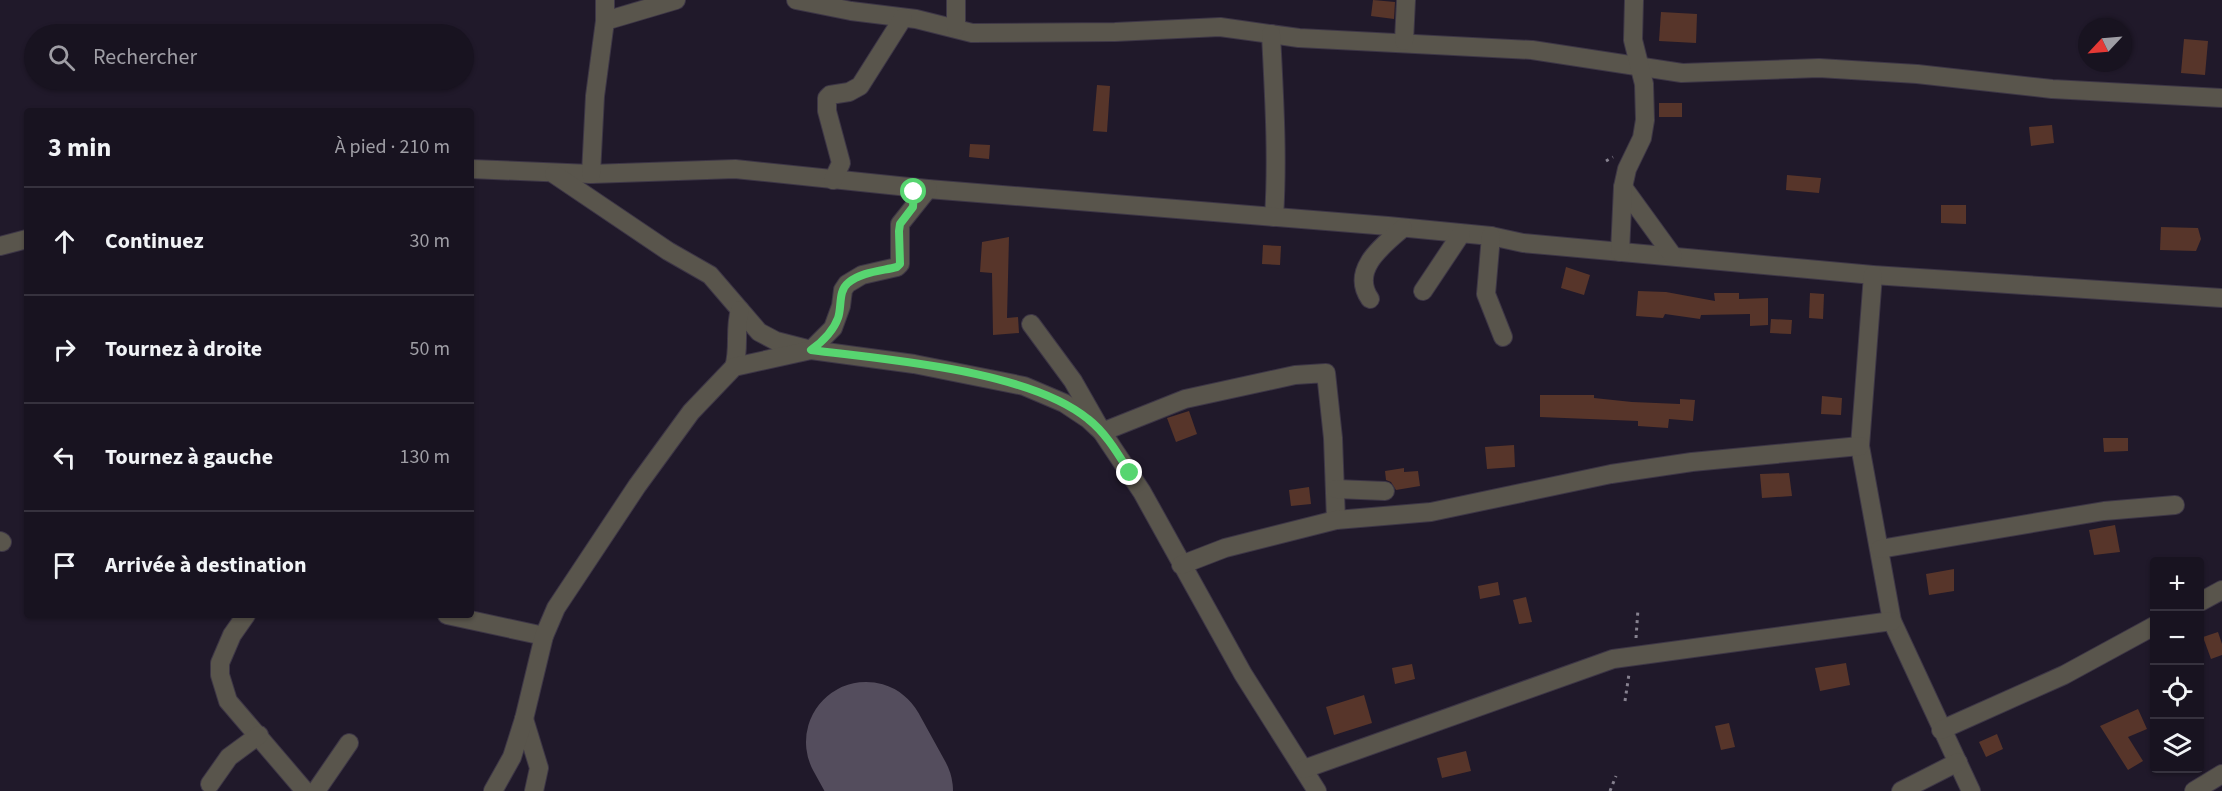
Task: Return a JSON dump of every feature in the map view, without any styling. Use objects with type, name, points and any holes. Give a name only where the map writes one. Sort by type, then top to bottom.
[{"type":"street","points":[[591,174],[595,96],[605,21],[605,0]]},
{"type":"street","points":[[627,0],[652,7]]},
{"type":"street","points":[[605,21],[676,0]]},
{"type":"street","points":[[796,0],[903,18],[972,33],[1115,32],[1198,26],[1271,34],[1532,50],[1682,73],[1819,68],[1917,74],[2052,89],[2222,98]]},
{"type":"street","points":[[956,0],[956,28]]},
{"type":"street","points":[[1404,41],[1406,0]]},
{"type":"street","points":[[1620,252],[1623,187],[1627,169],[1642,138],[1645,120],[1644,84],[1633,40],[1634,0]]},
{"type":"street","points":[[833,180],[841,163],[827,111],[827,98],[830,95],[849,92],[860,86],[903,18]]},
{"type":"street","points":[[1271,34],[1277,112],[1274,217]]},
{"type":"street","points":[[474,169],[591,174],[735,169],[921,188],[1491,236],[1523,243],[1873,275],[2222,298]]},
{"type":"street","points":[[554,174],[668,251],[710,275],[759,332],[776,341],[811,350],[914,364],[1024,386],[1064,403],[1101,432]]},
{"type":"street","points":[[1623,187],[1673,256]]},
{"type":"street","points":[[734,367],[811,350],[833,328],[841,306],[843,290],[847,284],[862,275],[897,267],[900,264],[900,224],[913,207],[921,188]]},
{"type":"street","points":[[1370,299],[1364,290],[1362,277],[1369,263],[1386,242],[1403,228]]},
{"type":"street","points":[[1423,291],[1461,234]]},
{"type":"street","points":[[1491,236],[1486,294],[1503,337]]},
{"type":"street","points":[[0,246],[24,240]]},
{"type":"street","points":[[1873,275],[1860,446],[1892,621],[1971,791]]},
{"type":"street","points":[[493,791],[512,757],[524,719],[544,636],[556,608],[637,486],[691,412],[734,367],[737,356],[736,325],[740,310]]},
{"type":"street","points":[[1031,324],[1073,381],[1101,432],[1142,492],[1244,675],[1317,791]]},
{"type":"street","points":[[1101,432],[1185,399],[1222,389],[1323,372],[1328,377],[1336,520]]},
{"type":"street","points":[[1181,565],[1225,548],[1276,533],[1336,520],[1431,512],[1611,474],[1692,462],[1860,446]]},
{"type":"street","points":[[1336,489],[1385,491]]},
{"type":"street","points":[[1880,549],[2103,511],[2175,505]]},
{"type":"street","points":[[2204,599],[2222,590]]},
{"type":"street","points":[[244,618],[228,642],[220,663],[220,675],[228,700],[305,791]]},
{"type":"street","points":[[461,618],[544,636]]},
{"type":"street","points":[[1304,769],[1613,658],[1892,621]]},
{"type":"street","points":[[1941,730],[2064,675],[2150,628]]},
{"type":"street","points":[[524,719],[539,768],[534,791]]},
{"type":"street","points":[[210,784],[229,757],[259,735]]},
{"type":"street","points":[[316,791],[349,743]]},
{"type":"street","points":[[1901,791],[1958,762]]},
{"type":"street","points":[[2194,791],[2222,774]]},
{"type":"path","points":[[1625,702],[1634,656],[1638,609]]},
{"type":"path","points":[[1610,791],[1616,776]]},
{"type":"building","points":[[1373,0],[1395,2],[1394,19],[1371,16]]},
{"type":"building","points":[[1661,12],[1697,14],[1696,43],[1659,41]]},
{"type":"building","points":[[2184,39],[2208,41],[2205,75],[2181,73]]},
{"type":"building","points":[[1097,85],[1110,86],[1107,132],[1093,131]]},
{"type":"building","points":[[1659,103],[1682,103],[1682,117],[1659,117]]},
{"type":"building","points":[[2052,125],[2054,143],[2031,146],[2029,127]]},
{"type":"building","points":[[970,144],[990,145],[989,159],[969,157]]},
{"type":"building","points":[[1787,175],[1821,178],[1819,193],[1786,190]]},
{"type":"building","points":[[1941,205],[1966,205],[1966,224],[1941,223]]},
{"type":"building","points":[[2161,227],[2198,228],[2201,239],[2196,251],[2160,250]]},
{"type":"building","points":[[1009,237],[1007,318],[1018,317],[1019,333],[993,335],[992,273],[980,272],[982,242]]},
{"type":"building","points":[[1263,245],[1281,246],[1280,265],[1262,264]]},
{"type":"building","points":[[1566,267],[1590,275],[1584,295],[1561,288]]},
{"type":"building","points":[[1638,291],[1666,292],[1715,301],[1714,293],[1739,293],[1739,299],[1768,298],[1768,325],[1750,326],[1750,314],[1701,315],[1700,319],[1665,314],[1663,318],[1636,316]]},
{"type":"building","points":[[1810,293],[1824,294],[1823,319],[1809,318]]},
{"type":"building","points":[[1771,319],[1792,320],[1791,334],[1770,333]]},
{"type":"building","points":[[1540,395],[1594,395],[1594,398],[1632,402],[1680,404],[1680,399],[1695,400],[1693,421],[1669,419],[1668,428],[1638,426],[1638,421],[1540,417]]},
{"type":"building","points":[[1822,396],[1842,398],[1841,415],[1821,414]]},
{"type":"building","points":[[1189,411],[1197,434],[1176,442],[1167,418]]},
{"type":"building","points":[[2103,438],[2128,438],[2128,451],[2104,452]]},
{"type":"building","points":[[1514,445],[1515,467],[1487,469],[1485,447]]},
{"type":"building","points":[[1404,468],[1404,472],[1418,471],[1420,486],[1396,490],[1391,482],[1386,480],[1385,471]]},
{"type":"building","points":[[1789,473],[1792,496],[1762,498],[1760,474]]},
{"type":"building","points":[[1309,487],[1311,504],[1291,506],[1289,490]]},
{"type":"building","points":[[2115,525],[2120,552],[2094,555],[2089,530]]},
{"type":"building","points":[[1954,569],[1954,591],[1929,595],[1926,574]]},
{"type":"building","points":[[1498,582],[1500,595],[1480,599],[1478,586]]},
{"type":"building","points":[[1526,597],[1532,622],[1519,624],[1513,600]]},
{"type":"building","points":[[2218,632],[2222,644],[2222,655],[2211,659],[2204,637]]},
{"type":"building","points":[[1846,663],[1850,685],[1820,691],[1815,668]]},
{"type":"building","points":[[1412,664],[1415,679],[1395,684],[1392,668]]},
{"type":"building","points":[[1364,695],[1372,723],[1334,735],[1326,707]]},
{"type":"building","points":[[2138,709],[2147,729],[2128,737],[2143,761],[2128,770],[2100,726]]},
{"type":"building","points":[[1729,723],[1735,747],[1721,750],[1715,726]]},
{"type":"building","points":[[1997,734],[2003,749],[1986,757],[1979,742]]},
{"type":"building","points":[[1466,751],[1471,771],[1442,778],[1437,758]]},
{"type":"runway","points":[[866,742],[893,791]]},
{"type":"route","points":[[914,192],[913,207],[900,224],[900,264],[897,267],[862,275],[847,284],[843,290],[838,319],[820,343],[811,350],[914,364],[1024,386],[1064,403],[1088,419],[1101,432],[1130,473]]}]
